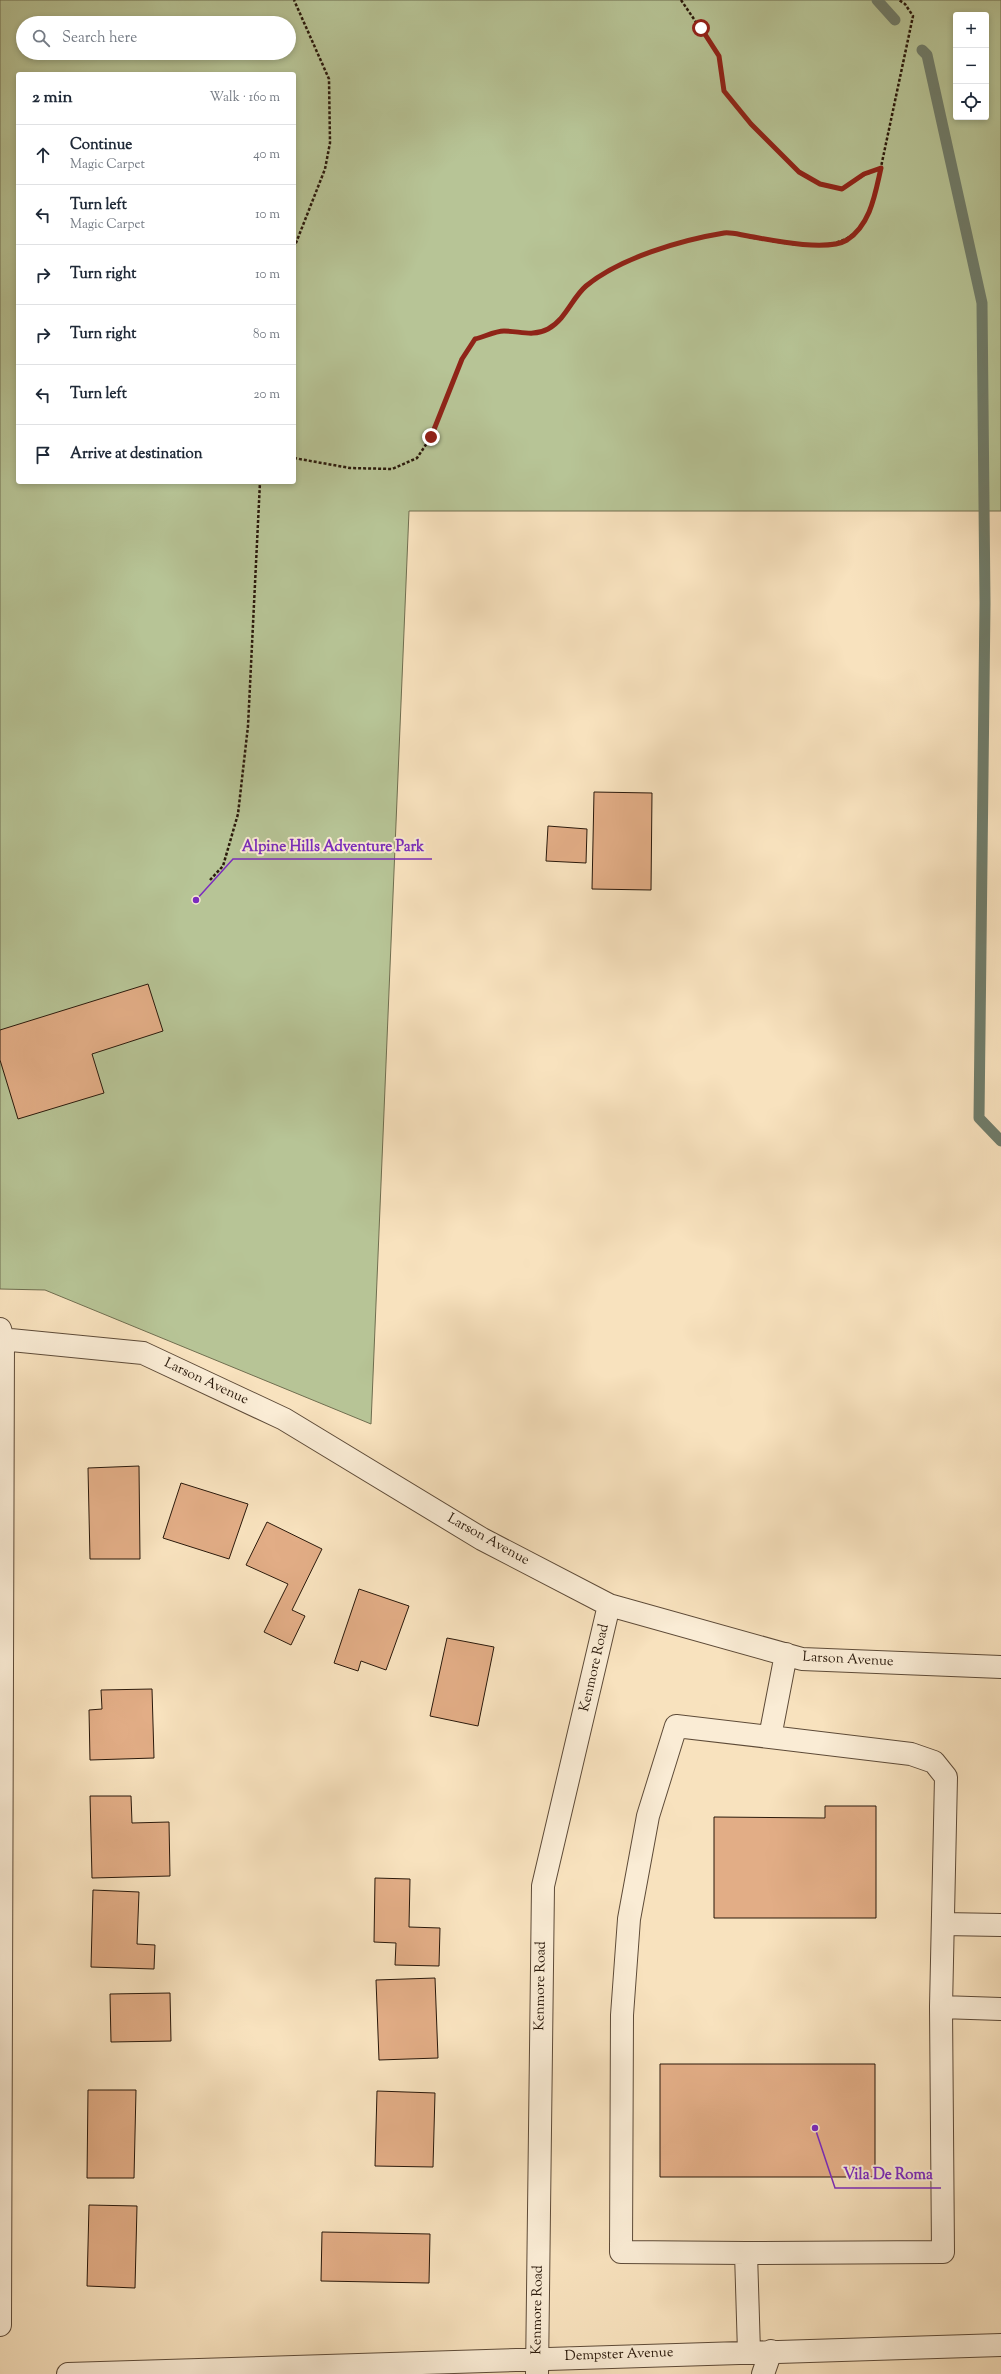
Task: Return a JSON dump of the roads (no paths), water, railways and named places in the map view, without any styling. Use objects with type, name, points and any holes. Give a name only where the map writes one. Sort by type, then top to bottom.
[{"type":"street","name":"Larson Avenue","points":[[1,1336],[143,1352],[284,1418],[482,1539],[609,1605],[802,1659],[1001,1667]]},
{"type":"street","points":[[0,2325],[1,1336]]},
{"type":"street","name":"Kenmore Road","points":[[537,2366],[543,1886],[609,1605]]},
{"type":"street","points":[[770,1737],[786,1654]]},
{"type":"street","points":[[676,1726],[770,1737],[911,1754],[934,1762],[946,1777],[941,2007],[943,2252],[621,2252],[622,2015],[629,1919],[646,1823],[676,1726]]},
{"type":"street","points":[[943,1924],[1001,1925]]},
{"type":"street","points":[[941,2007],[1001,2009]]},
{"type":"street","points":[[746,2253],[749,2352]]},
{"type":"street","name":"Dempster Avenue","points":[[68,2374],[537,2366],[771,2351],[1001,2345]]},
{"type":"street","points":[[763,2374],[771,2351]]},
{"type":"waterway","points":[[877,0],[895,20]]},
{"type":"waterway","points":[[922,50],[927,55],[982,303],[985,603],[979,1118],[1001,1141]]},
{"type":"place","name":"Alpine Hills Adventure Park","points":[[196,900]]},
{"type":"place","name":"Vila De Roma","points":[[815,2128]]}]
